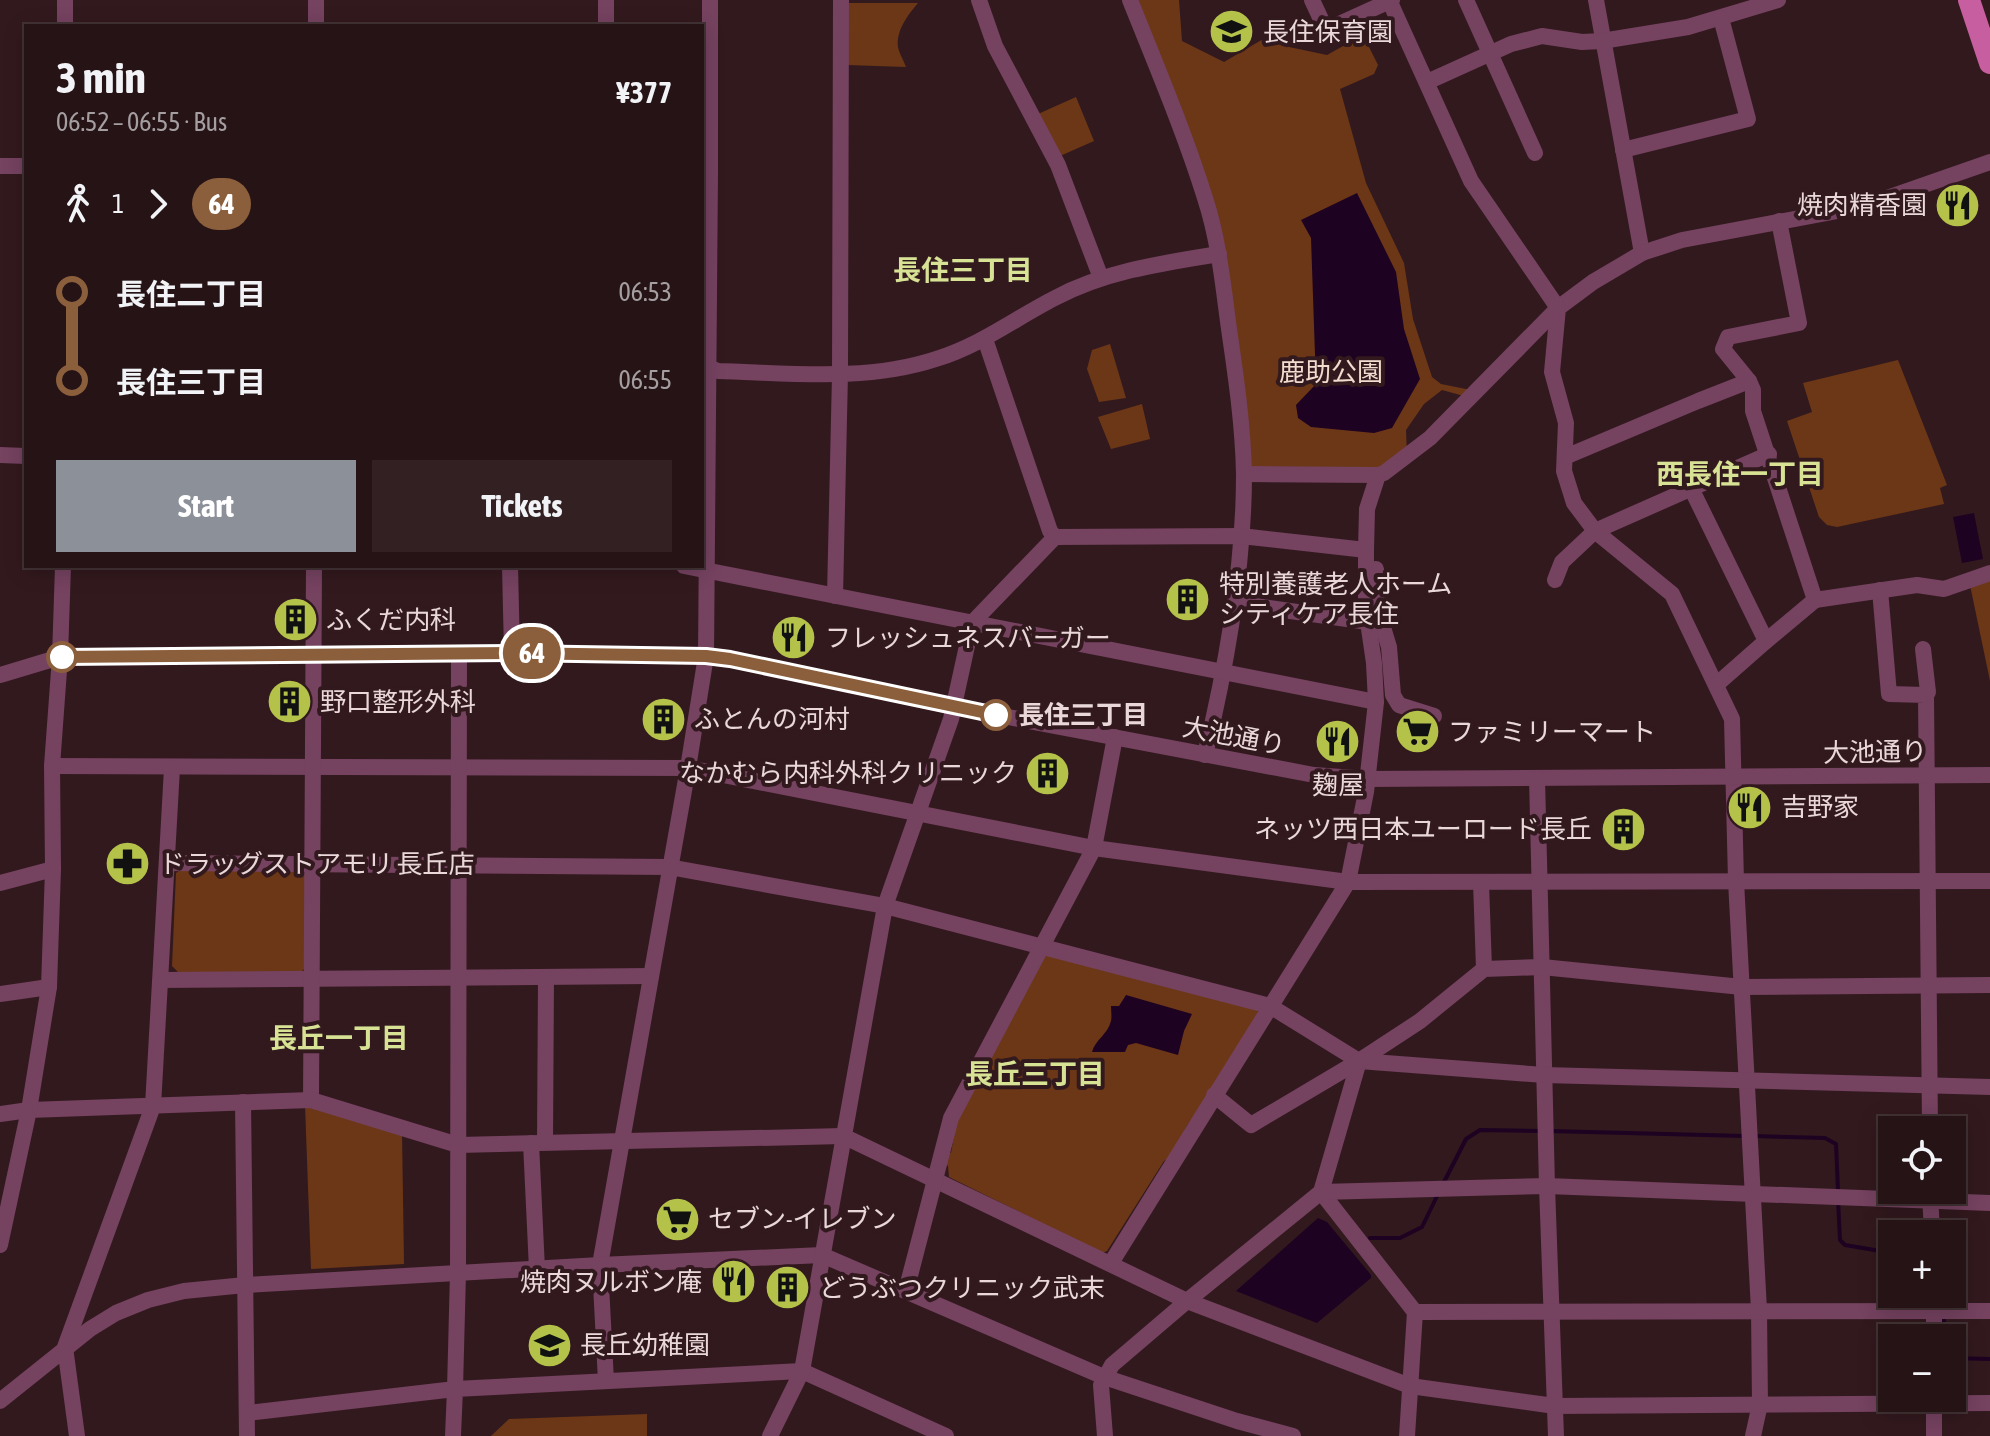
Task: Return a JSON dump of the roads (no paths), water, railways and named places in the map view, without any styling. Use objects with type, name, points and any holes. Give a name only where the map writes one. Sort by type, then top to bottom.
[{"type":"main road","points":[[1969,0],[1990,63]]},
{"type":"street","points":[[65,0],[65,24]]},
{"type":"street","points":[[316,0],[316,24]]},
{"type":"street","points":[[606,0],[606,24]]},
{"type":"street","points":[[606,1381],[600,1265],[706,656],[706,169],[710,0]]},
{"type":"street","points":[[835,596],[840,374],[841,0]]},
{"type":"street","points":[[979,0],[995,46],[1058,165],[1101,278]]},
{"type":"street","points":[[1130,0],[1200,184],[1219,254],[1240,408],[1244,474],[1241,536],[1234,603],[1205,755]]},
{"type":"street","points":[[1312,0],[1326,30],[1390,0],[1471,181],[1558,308],[1552,372],[1566,423],[1564,471],[1574,503],[1595,531],[1672,594],[1732,719],[1736,881],[1759,1310],[1760,1404],[1753,1436]]},
{"type":"street","points":[[1466,0],[1535,153]]},
{"type":"street","points":[[1596,0],[1642,253]]},
{"type":"street","points":[[1427,82],[1511,44],[1542,36],[1582,42],[1602,41],[1688,27],[1778,0]]},
{"type":"street","points":[[1623,150],[1748,119],[1721,18]]},
{"type":"street","points":[[1111,1263],[1348,882],[1368,779],[1376,702],[1368,622],[1366,550],[1367,509],[1376,482],[1430,438],[1558,308],[1593,282],[1642,253],[1682,240],[1864,206],[1990,162]]},
{"type":"street","points":[[0,166],[24,166]]},
{"type":"street","points":[[1779,221],[1799,323],[1728,337],[1723,349],[1753,390],[1753,411],[1815,600]]},
{"type":"street","points":[[705,366],[721,371],[840,374],[896,369],[937,359],[985,339],[1056,297],[1101,278],[1157,264],[1219,254]]},
{"type":"street","points":[[985,339],[1050,531],[1055,537]]},
{"type":"street","points":[[1565,457],[1749,381]]},
{"type":"street","points":[[1555,580],[1562,562],[1595,531],[1769,454]]},
{"type":"street","points":[[0,455],[24,456]]},
{"type":"street","points":[[1244,474],[1376,482]]},
{"type":"street","points":[[1376,482],[1379,499],[1376,563],[1379,614],[1389,647],[1393,695],[1399,705],[1434,716]]},
{"type":"street","points":[[1691,488],[1766,641]]},
{"type":"street","points":[[770,1436],[802,1371],[885,906],[955,707],[972,623],[1055,537],[1241,536],[1366,550]]},
{"type":"street","points":[[0,1245],[29,1110],[49,987],[52,766],[63,568]]},
{"type":"street","points":[[311,1100],[314,568]]},
{"type":"street","points":[[510,568],[512,653]]},
{"type":"street","points":[[696,568],[1376,702]]},
{"type":"street","points":[[1716,685],[1815,600],[1917,585],[1944,589],[1990,573]]},
{"type":"street","points":[[1880,590],[1889,694],[1926,695]]},
{"type":"street","points":[[1234,603],[1368,622]]},
{"type":"street","points":[[1923,649],[1928,692],[1930,1116]]},
{"type":"street","points":[[453,1436],[458,1273],[459,653]]},
{"type":"street","name":"大池通り","points":[[0,675],[60,657],[459,653],[706,656],[1314,775],[1368,779],[1990,775]]},
{"type":"street","points":[[906,1291],[951,1118],[1094,848],[1115,737]]},
{"type":"street","points":[[52,766],[688,768],[1094,848],[1348,882],[1990,881]]},
{"type":"street","points":[[77,1436],[65,1347],[153,1106],[172,768]]},
{"type":"street","points":[[1537,778],[1556,1436]]},
{"type":"street","points":[[168,863],[669,867],[885,906],[1270,1006],[1359,1061],[1544,1075],[1990,1087]]},
{"type":"street","points":[[0,883],[53,869]]},
{"type":"street","points":[[1481,882],[1484,969]]},
{"type":"street","points":[[1214,1095],[1251,1125],[1420,1021],[1484,969],[1542,967],[1742,987],[1990,985]]},
{"type":"street","points":[[161,980],[651,976]]},
{"type":"street","points":[[537,1269],[538,1142],[546,977]]},
{"type":"street","points":[[0,994],[49,987]]},
{"type":"street","points":[[1105,1436],[1101,1385],[1112,1365],[1321,1192],[1359,1061]]},
{"type":"street","points":[[0,1114],[29,1110],[311,1100],[458,1145],[843,1136],[1187,1301],[1410,1386],[1555,1406],[1878,1401]]},
{"type":"street","points":[[243,1102],[247,1436]]},
{"type":"street","points":[[1321,1192],[1547,1186],[1753,1194],[1878,1195]]},
{"type":"street","points":[[1321,1192],[1415,1312],[1407,1436]]},
{"type":"street","points":[[1966,1200],[1990,1203]]},
{"type":"street","points":[[0,1401],[65,1347],[116,1313],[148,1300],[184,1291],[245,1285],[822,1255],[1104,1377],[1238,1428],[1293,1436]]},
{"type":"street","points":[[1934,1311],[1934,1324]]},
{"type":"street","points":[[1415,1312],[1990,1311]]},
{"type":"street","points":[[247,1413],[455,1389],[802,1371],[946,1436]]},
{"type":"street","points":[[1966,1402],[1990,1403]]},
{"type":"street","points":[[1934,1412],[1934,1436]]},
{"type":"waterway","points":[[1443,1184],[1466,1139],[1480,1130],[1540,1131]]},
{"type":"waterway","points":[[1549,1131],[1744,1136]]},
{"type":"waterway","points":[[1753,1136],[1825,1138],[1836,1144],[1838,1191]]},
{"type":"waterway","points":[[1370,1238],[1400,1238],[1422,1227],[1439,1192]]},
{"type":"waterway","points":[[1838,1200],[1840,1240],[1845,1245],[1878,1251]]},
{"type":"waterway","points":[[1944,1316],[1944,1324]]},
{"type":"waterway","points":[[1966,1358],[1990,1359]]},
{"type":"place","name":"長住保育園","points":[[1232,32]]},
{"type":"place","name":"焼肉精香園","points":[[1958,205]]},
{"type":"place","name":"特別養護老人ホーム シティケア長住","points":[[1188,599]]},
{"type":"place","name":"ふくだ内科","points":[[295,620]]},
{"type":"place","name":"フレッシュネスバーガー","points":[[794,638]]},
{"type":"place","name":"野口整形外科","points":[[289,702]]},
{"type":"place","name":"長住三丁目","points":[[996,715]]},
{"type":"place","name":"ふとんの河村","points":[[663,719]]},
{"type":"place","name":"ファミリーマート","points":[[1417,732]]},
{"type":"place","name":"麹屋","points":[[1338,742]]},
{"type":"place","name":"なかむら内科外科クリニック","points":[[1048,773]]},
{"type":"place","name":"吉野家","points":[[1750,807]]},
{"type":"place","name":"ネッツ西日本ユーロード長丘","points":[[1623,829]]},
{"type":"place","name":"ドラッグストアモリ 長丘店","points":[[128,864]]},
{"type":"place","name":"セブン-イレブン","points":[[677,1219]]},
{"type":"place","name":"焼肉ヌルボン庵","points":[[733,1282]]},
{"type":"place","name":"どうぶつクリニック武末","points":[[788,1288]]},
{"type":"place","name":"長丘幼稚園","points":[[549,1345]]},
{"type":"district","name":"長住三丁目","points":[[963,270]]},
{"type":"district","name":"西長住一丁目","points":[[1740,474]]},
{"type":"district","name":"長丘一丁目","points":[[339,1038]]},
{"type":"district","name":"長丘三丁目","points":[[1035,1074]]},
{"type":"park label","name":"鹿助公園","points":[[1331,372]]}]
